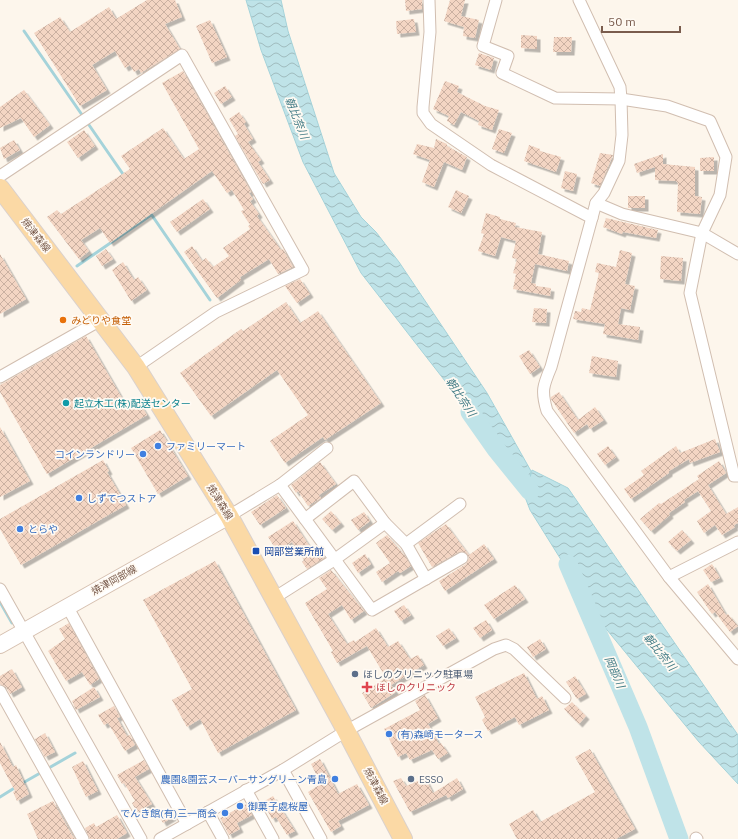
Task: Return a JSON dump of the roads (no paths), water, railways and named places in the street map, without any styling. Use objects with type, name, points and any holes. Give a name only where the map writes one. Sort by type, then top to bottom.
[{"type":"main road","name":"焼津森線","points":[[0,188],[104,322],[136,367],[229,516],[403,839]]},
{"type":"main road","name":"焼津岡部線","points":[[0,645],[229,516]]},
{"type":"street","points":[[429,0],[430,32],[423,113],[431,124],[491,165],[592,218]]},
{"type":"street","points":[[496,0],[483,46],[508,56],[502,73],[555,98],[621,99],[667,106],[710,121],[726,157],[720,195],[702,233],[690,292],[734,476],[738,476]]},
{"type":"street","points":[[579,0],[620,87],[622,135],[619,161],[604,193],[596,203],[550,367],[543,386],[543,396],[547,410],[669,577],[738,659]]},
{"type":"street","points":[[0,176],[182,55],[303,270],[216,312],[136,367]]},
{"type":"street","points":[[596,203],[622,214],[702,233],[738,254]]},
{"type":"street","points":[[0,377],[97,322],[104,322]]},
{"type":"street","points":[[229,516],[280,484],[327,448]]},
{"type":"street","points":[[305,519],[354,481],[385,523],[406,544],[426,580]]},
{"type":"street","points":[[280,484],[334,560],[372,610],[462,558]]},
{"type":"street","points":[[406,544],[460,504]]},
{"type":"street","points":[[274,598],[334,560],[385,523]]},
{"type":"street","points":[[669,577],[738,542]]},
{"type":"street","points":[[0,589],[141,839]]},
{"type":"street","points":[[67,606],[187,824]]},
{"type":"street","points":[[160,839],[283,770],[346,731],[487,652],[506,645],[514,648],[565,698]]},
{"type":"street","points":[[0,692],[83,839]]},
{"type":"street","points":[[283,770],[321,839]]},
{"type":"street","points":[[246,790],[273,839]]},
{"type":"street","points":[[208,812],[223,839]]},
{"type":"water","points":[[246,0],[281,0],[288,31],[334,173],[361,217],[376,232],[399,262],[487,393],[531,471],[530,478],[532,470],[568,488],[738,735],[738,784],[699,742],[598,619],[530,510],[515,471],[361,273],[303,162],[261,50]]},
{"type":"waterway","points":[[24,31],[125,177]]},
{"type":"waterway","points":[[149,211],[210,300]]},
{"type":"waterway","points":[[77,266],[151,215]]},
{"type":"waterway","name":"朝比奈川","points":[[470,412],[496,449],[530,491]]},
{"type":"waterway","name":"岡部川","points":[[568,564],[638,727],[679,839]]},
{"type":"waterway","points":[[0,602],[12,623]]},
{"type":"waterway","points":[[47,769],[75,753]]},
{"type":"waterway","points":[[21,784],[42,772]]},
{"type":"waterway","points":[[0,797],[16,787]]},
{"type":"place","name":"みどりや食堂","points":[[63,320]]},
{"type":"place","name":"起立木工(株)配送センター","points":[[66,403]]},
{"type":"place","name":"ファミリーマート","points":[[158,446]]},
{"type":"place","name":"コインランドリー","points":[[143,454]]},
{"type":"place","name":"しずてつストア","points":[[79,498]]},
{"type":"place","name":"とらや","points":[[20,529]]},
{"type":"place","name":"岡部営業所前","points":[[256,551]]},
{"type":"place","name":"ほしのクリニック駐車場","points":[[355,674]]},
{"type":"place","name":"ほしのクリニック","points":[[367,687]]},
{"type":"place","name":"(有)森崎モータース","points":[[389,734]]},
{"type":"place","name":"農園&園芸スーパーサングリーン青島","points":[[335,779]]},
{"type":"place","name":"ESSO","points":[[411,779]]},
{"type":"place","name":"御菓子處桜屋","points":[[240,806]]},
{"type":"place","name":"でんき館(有)三一商会","points":[[225,813]]}]
